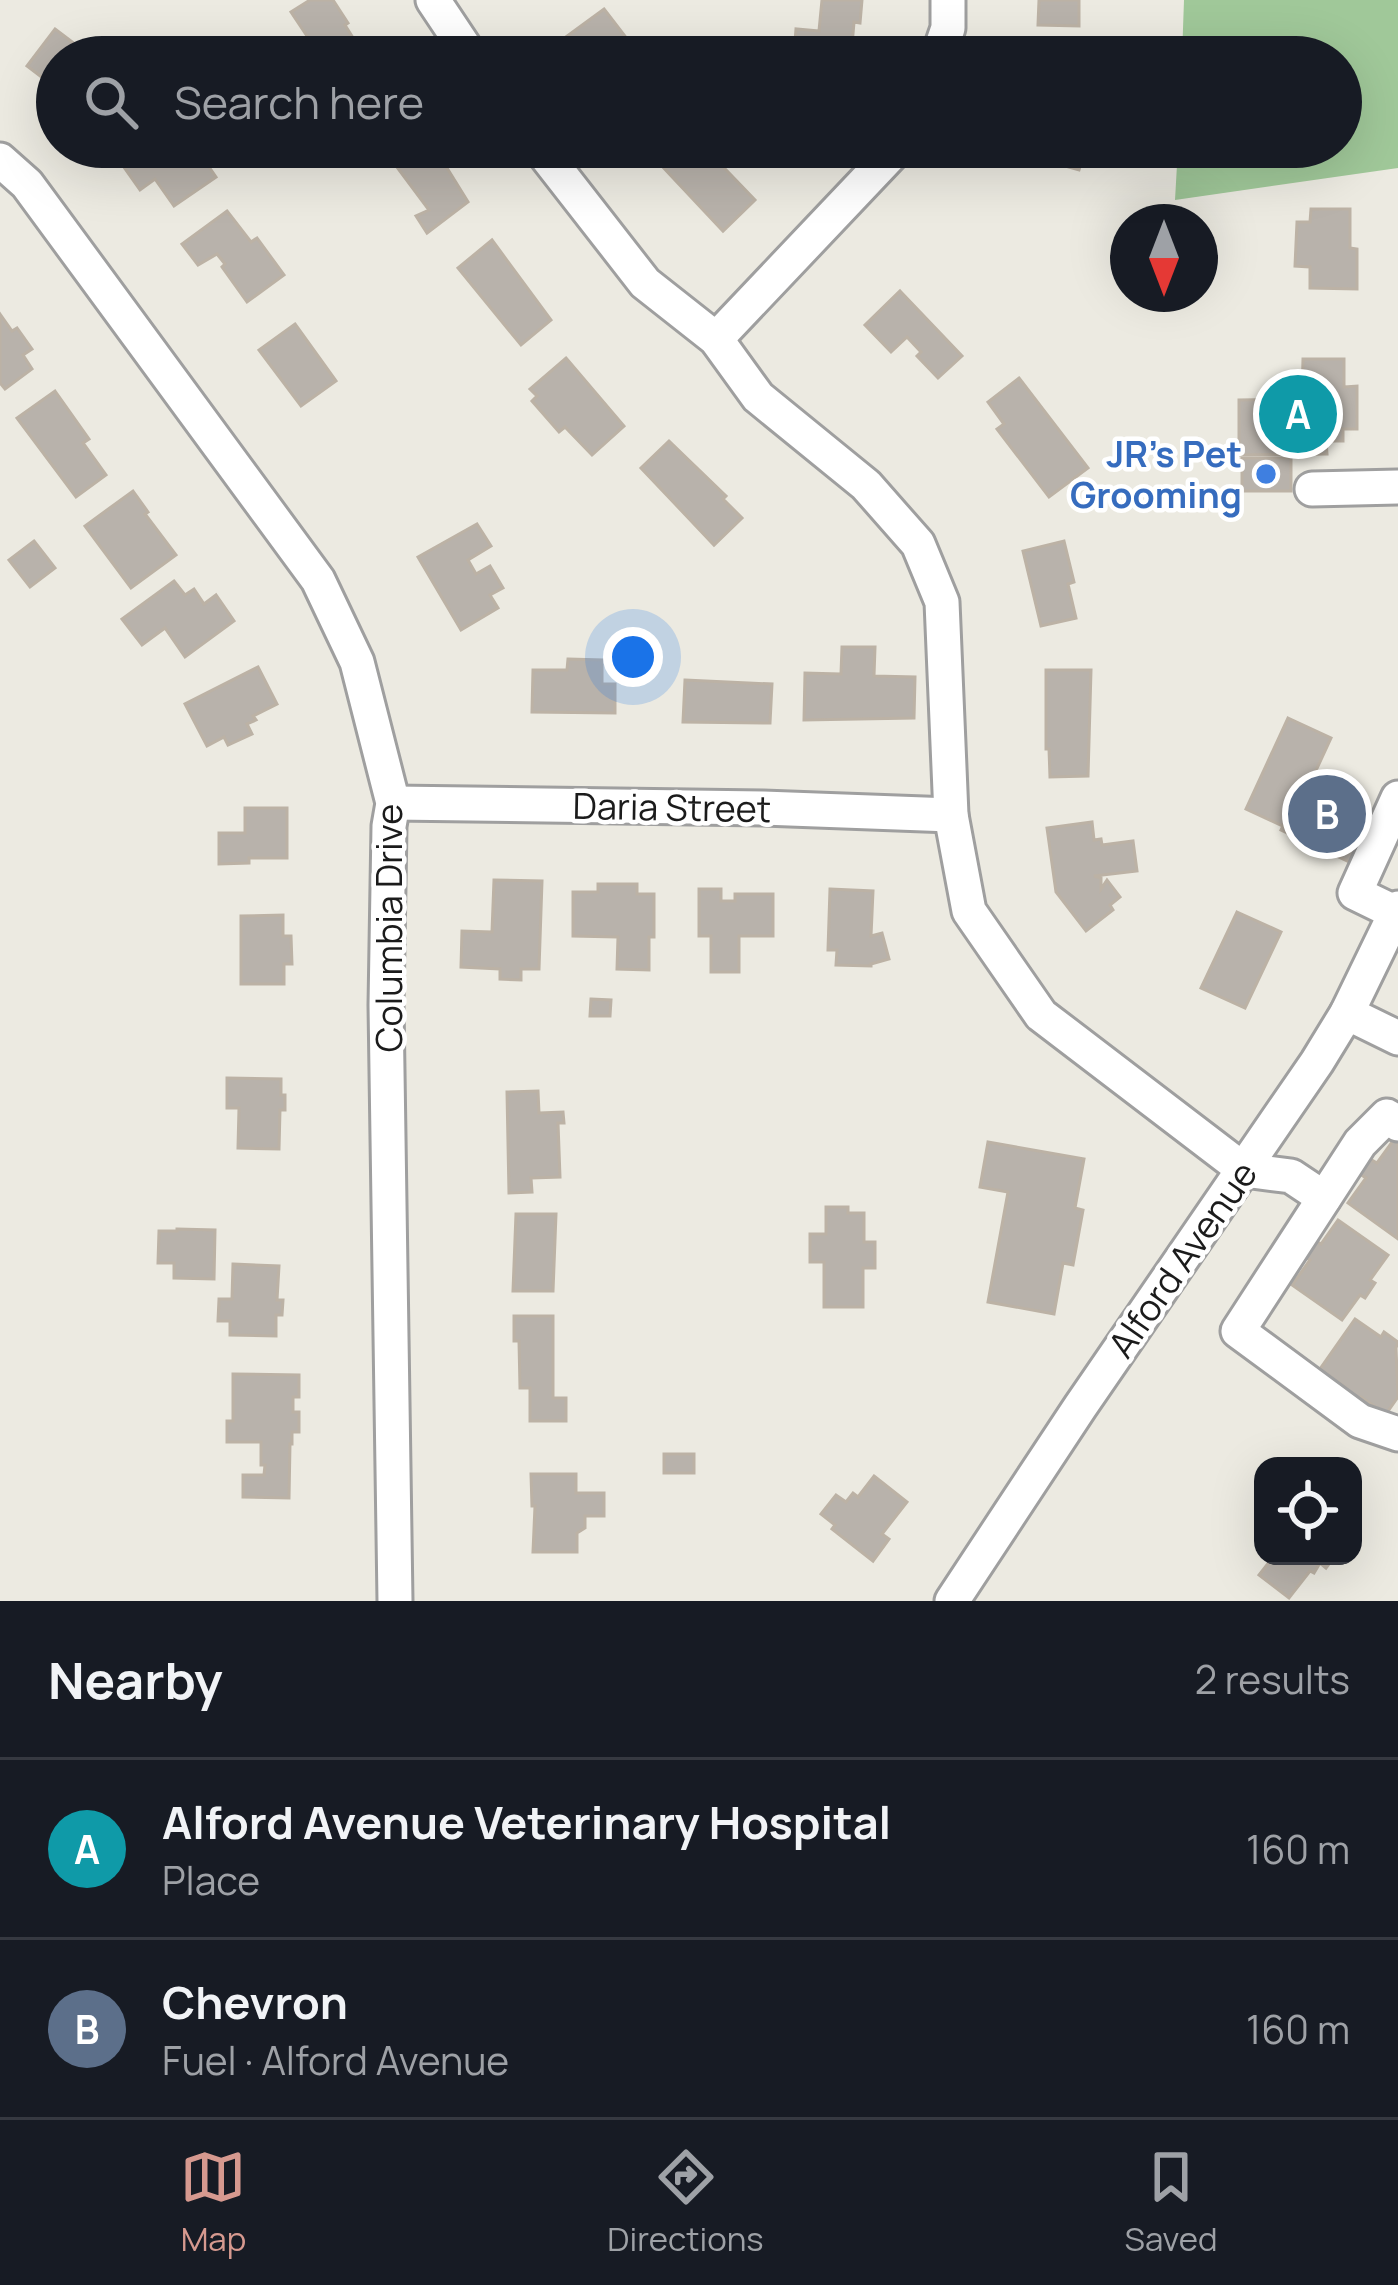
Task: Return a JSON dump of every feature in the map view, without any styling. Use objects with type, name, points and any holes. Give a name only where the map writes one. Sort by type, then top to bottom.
[{"type":"street","points":[[433,0],[457,36]]},
{"type":"street","points":[[945,36],[948,0]]},
{"type":"street","name":"Columbia Drive","points":[[0,160],[27,184],[318,580],[357,662],[393,803],[386,1005],[395,1601]]},
{"type":"street","points":[[555,168],[645,283],[716,339],[758,397],[866,485],[918,544],[942,602],[950,815],[969,911],[1041,1016],[1244,1170],[1291,1176],[1324,1198]]},
{"type":"street","points":[[716,339],[878,168]]},
{"type":"street","points":[[1312,489],[1398,487]]},
{"type":"street","points":[[1397,910],[1355,893],[1398,798]]},
{"type":"street","name":"Daria Street","points":[[393,803],[950,815]]},
{"type":"street","name":"Alford Avenue","points":[[952,1601],[1347,1012],[1397,910]]},
{"type":"street","points":[[1347,1012],[1398,1038]]},
{"type":"street","points":[[1398,1124],[1387,1115],[1360,1143],[1238,1331],[1360,1420],[1398,1434]]},
{"type":"green space","points":[[1184,0],[1398,0],[1398,168],[1175,200],[1177,168],[1362,168],[1362,36],[1183,36]]},
{"type":"building","points":[[310,0],[333,0],[352,36],[307,36],[291,12]]},
{"type":"building","points":[[822,0],[862,0],[860,23],[854,22],[853,36],[795,36],[796,29],[819,31]]},
{"type":"building","points":[[1039,0],[1079,0],[1079,26],[1038,25]]},
{"type":"building","points":[[604,9],[625,36],[567,36]]},
{"type":"building","points":[[125,168],[210,168],[216,177],[174,206],[155,179],[140,190]]},
{"type":"building","points":[[398,168],[447,168],[468,202],[427,233],[416,216],[429,210]]},
{"type":"building","points":[[664,168],[724,168],[755,200],[723,231]]},
{"type":"building","points":[[1311,209],[1350,209],[1357,289],[1310,288],[1310,267],[1295,266],[1297,222],[1310,222]]},
{"type":"building","points":[[227,211],[251,242],[257,238],[284,275],[247,302],[217,254],[198,265],[182,244]]},
{"type":"building","points":[[492,240],[551,320],[521,345],[458,268]]},
{"type":"building","points":[[900,291],[962,356],[938,378],[907,337],[891,352],[865,325]]},
{"type":"building","points":[[0,314],[32,349],[23,355],[32,369],[5,389],[0,383]]},
{"type":"building","points":[[295,324],[336,381],[301,406],[259,350]]},
{"type":"building","points":[[566,358],[624,426],[592,455],[565,427],[559,432],[532,401],[537,396],[530,389]]},
{"type":"building","points":[[1303,359],[1344,359],[1344,387],[1357,386],[1357,429],[1343,429],[1343,441],[1326,441],[1327,454],[1239,455],[1239,400],[1302,399]]},
{"type":"building","points":[[1019,378],[1088,468],[1049,497],[997,429],[1004,424],[988,402]]},
{"type":"building","points":[[55,391],[89,439],[83,443],[106,475],[76,497],[17,418]]},
{"type":"building","points":[[669,441],[742,518],[714,545],[641,468]]},
{"type":"building","name":"JR's Pet Grooming","points":[[1242,458],[1291,458],[1291,491],[1242,491]]},
{"type":"building","points":[[133,491],[176,555],[131,588],[85,526]]},
{"type":"building","points":[[477,524],[491,546],[468,560],[476,574],[490,566],[503,588],[490,595],[498,608],[461,630],[418,557]]},
{"type":"building","points":[[34,541],[55,568],[30,587],[9,560]]},
{"type":"building","points":[[1064,541],[1076,618],[1041,626],[1023,551]]},
{"type":"building","points":[[174,581],[185,595],[194,589],[204,604],[216,595],[234,621],[185,657],[165,628],[142,645],[122,619]]},
{"type":"building","points":[[842,647],[875,647],[874,676],[915,677],[914,718],[804,720],[805,673],[841,674]]},
{"type":"building","points":[[568,659],[602,660],[602,684],[615,684],[615,713],[532,712],[533,670],[567,670]]},
{"type":"building","points":[[258,667],[277,704],[253,716],[256,720],[247,724],[252,734],[228,745],[224,737],[207,746],[185,704]]},
{"type":"building","points":[[1046,670],[1091,670],[1088,776],[1050,777]]},
{"type":"building","points":[[685,680],[772,684],[770,723],[683,722]]},
{"type":"building","points":[[1288,718],[1331,738],[1289,829],[1246,809]]},
{"type":"building","points":[[1304,781],[1382,816],[1358,866],[1281,830]]},
{"type":"building","points":[[245,808],[287,808],[287,858],[219,864],[219,833],[245,833]]},
{"type":"building","points":[[1092,822],[1094,840],[1101,839],[1102,845],[1133,841],[1137,871],[1094,876],[1101,878],[1101,889],[1107,880],[1120,897],[1110,905],[1113,910],[1086,931],[1056,892],[1047,828]]},
{"type":"building","points":[[494,880],[542,881],[539,969],[521,969],[521,980],[500,979],[500,969],[461,967],[462,931],[492,932]]},
{"type":"building","points":[[598,884],[637,884],[637,894],[654,894],[649,970],[617,969],[618,937],[573,936],[573,892],[598,892]]},
{"type":"building","points":[[699,889],[721,889],[721,901],[735,901],[735,894],[773,894],[773,936],[739,936],[739,972],[711,972],[711,936],[699,936]]},
{"type":"building","points":[[830,889],[873,891],[871,936],[882,933],[889,959],[871,966],[836,965],[837,950],[828,950]]},
{"type":"building","points":[[1237,912],[1281,932],[1245,1008],[1201,988]]},
{"type":"building","points":[[283,915],[283,936],[291,936],[292,964],[284,964],[284,984],[241,984],[241,916]]},
{"type":"building","points":[[591,999],[611,1000],[610,1016],[590,1016]]},
{"type":"building","points":[[227,1078],[281,1079],[285,1110],[280,1110],[279,1149],[238,1148],[239,1108],[227,1108]]},
{"type":"building","points":[[538,1091],[539,1113],[563,1112],[564,1123],[558,1123],[560,1177],[531,1178],[532,1192],[509,1193],[507,1092]]},
{"type":"building","points":[[1395,1138],[1398,1239],[1348,1203],[1366,1178],[1360,1174],[1370,1159],[1377,1163]]},
{"type":"building","points":[[988,1142],[1084,1159],[1075,1208],[1083,1210],[1073,1265],[1063,1263],[1054,1314],[988,1302],[1008,1192],[980,1187]]},
{"type":"building","points":[[826,1207],[864,1213],[864,1242],[875,1242],[875,1268],[863,1268],[863,1307],[824,1307],[824,1262],[810,1262],[810,1234],[826,1234]]},
{"type":"building","points":[[516,1214],[556,1214],[553,1291],[513,1291]]},
{"type":"building","points":[[1338,1220],[1388,1255],[1370,1280],[1375,1283],[1365,1298],[1360,1295],[1342,1320],[1292,1285],[1310,1260],[1305,1257],[1316,1241],[1321,1244]]},
{"type":"building","points":[[215,1230],[214,1279],[174,1278],[174,1263],[158,1263],[159,1231]]},
{"type":"building","points":[[233,1264],[279,1266],[277,1300],[283,1300],[282,1315],[276,1315],[276,1336],[230,1335],[230,1321],[218,1321],[219,1299],[232,1299]]},
{"type":"building","points":[[514,1316],[553,1316],[553,1398],[566,1398],[566,1421],[530,1421],[530,1388],[520,1388]]},
{"type":"building","points":[[1355,1319],[1381,1337],[1384,1332],[1398,1342],[1398,1397],[1386,1414],[1361,1397],[1357,1402],[1342,1392],[1345,1387],[1320,1369]]},
{"type":"building","points":[[233,1374],[299,1375],[293,1412],[299,1412],[299,1432],[292,1432],[290,1444],[289,1498],[243,1497],[243,1475],[264,1475],[265,1465],[261,1465],[261,1442],[227,1442],[227,1421],[233,1421]]},
{"type":"building","points":[[664,1454],[694,1454],[694,1473],[664,1473]]},
{"type":"building","points":[[531,1474],[576,1474],[576,1493],[604,1493],[604,1516],[585,1516],[585,1528],[577,1533],[577,1552],[533,1552]]},
{"type":"building","points":[[874,1476],[907,1502],[882,1534],[889,1539],[873,1561],[832,1529],[835,1525],[821,1514],[836,1495],[846,1502],[853,1493],[858,1497]]},
{"type":"building","points":[[1267,1565],[1319,1565],[1289,1598],[1259,1575]]},
{"type":"place","name":"Alford Avenue Veterinary Hospital","points":[[1298,414]]},
{"type":"place","name":"JR's Pet Grooming","points":[[1266,474]]},
{"type":"place","name":"Chevron","points":[[1327,814]]}]
